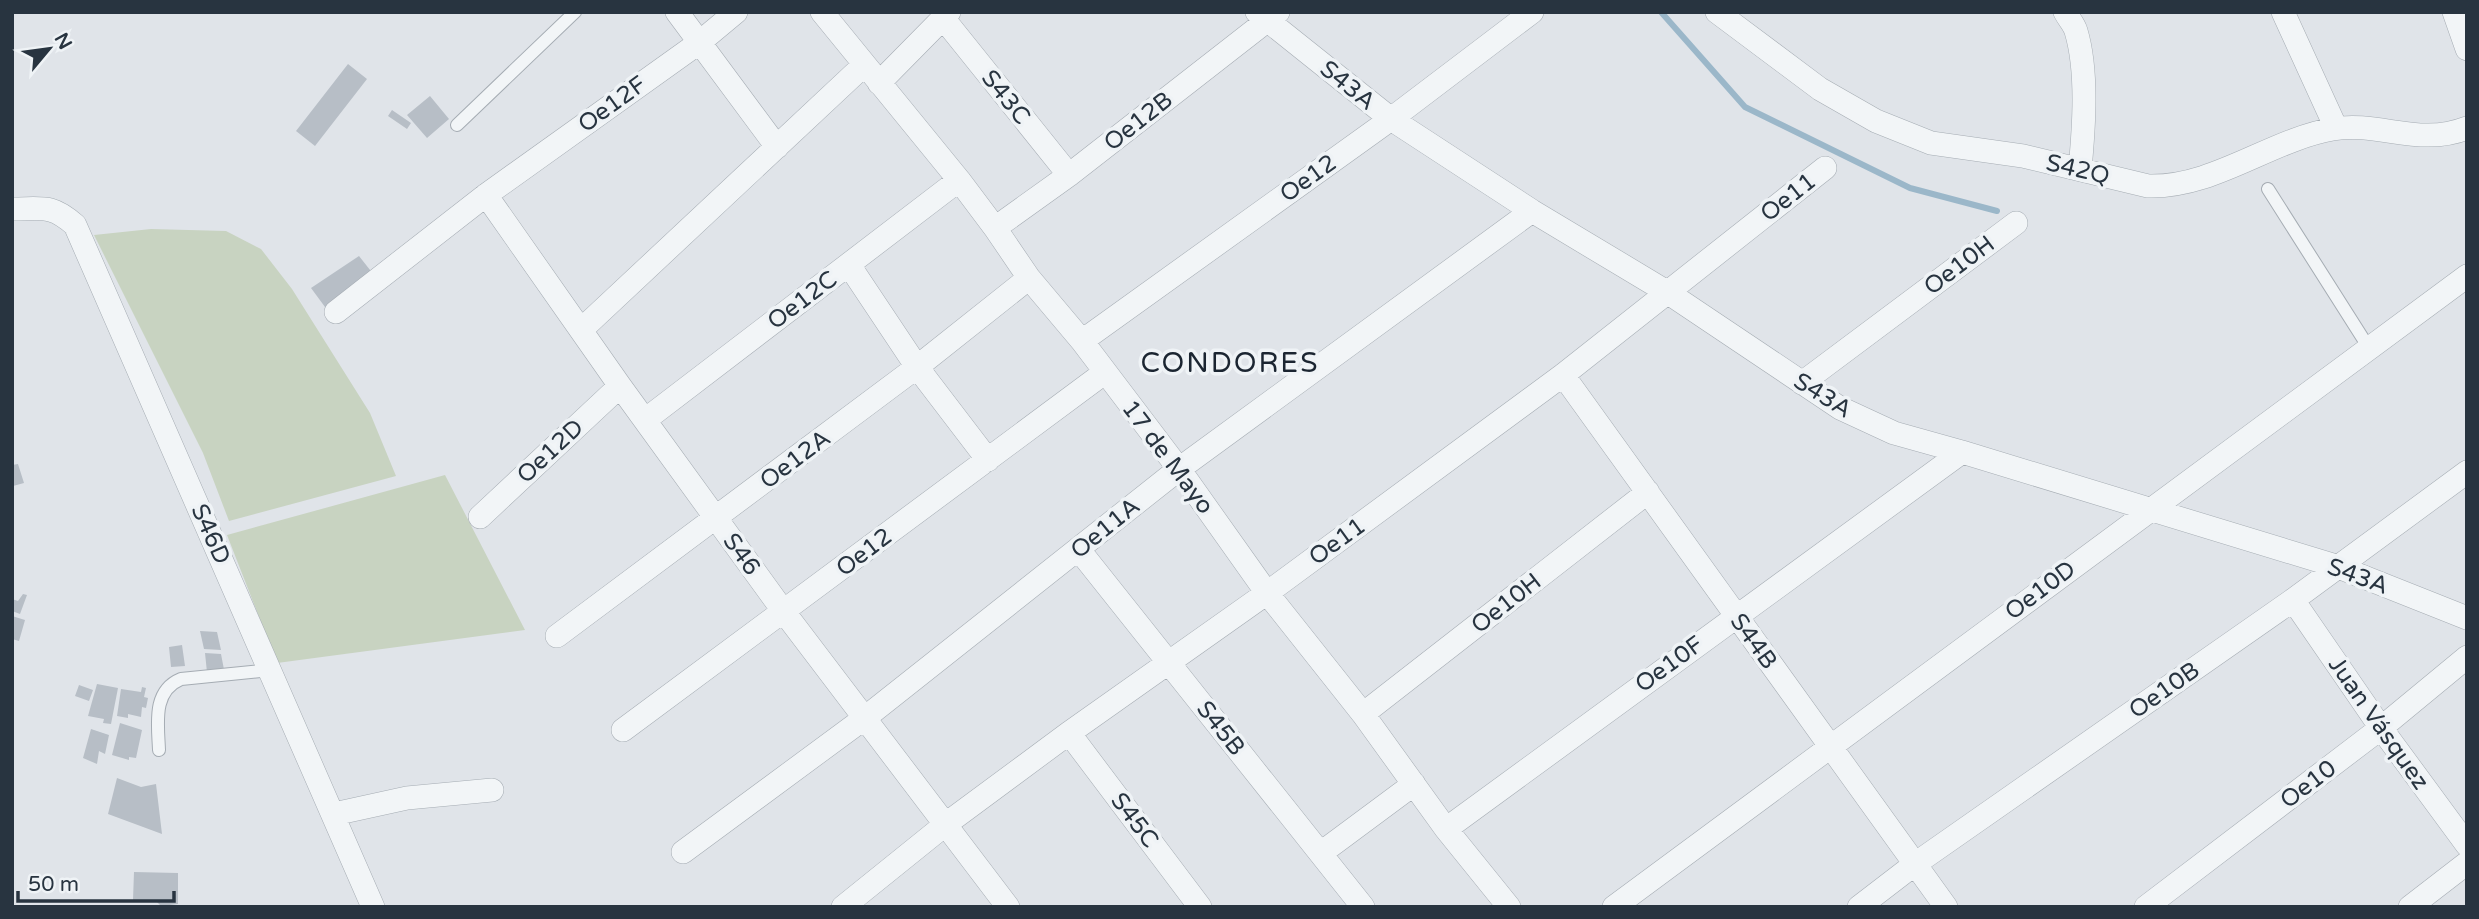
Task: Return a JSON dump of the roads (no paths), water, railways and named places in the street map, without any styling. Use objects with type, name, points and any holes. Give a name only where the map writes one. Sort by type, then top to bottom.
[{"type":"street","points":[[677,12],[777,147]]},
{"type":"street","name":"Oe12F","points":[[336,312],[486,195],[700,42],[736,12]]},
{"type":"street","name":"17 de Mayo","points":[[822,12],[959,180],[1029,278],[1082,341],[1179,469],[1267,593],[1363,714],[1503,905]]},
{"type":"street","name":"Oe12","points":[[1082,341],[1391,119],[1532,12]]},
{"type":"street","name":"S42Q","points":[[1717,12],[1820,89],[1876,121],[1931,143],[2023,156],[2148,186],[2168,187],[2192,181],[2311,134],[2336,128],[2418,136],[2456,132],[2467,128]]},
{"type":"street","points":[[2065,12],[2075,28],[2080,53],[2084,122],[2080,169]]},
{"type":"street","points":[[2283,12],[2336,128]]},
{"type":"street","points":[[2454,12],[2467,49]]},
{"type":"street","points":[[879,83],[946,15]]},
{"type":"street","name":"S43C","points":[[946,15],[1069,175]]},
{"type":"street","name":"S43A","points":[[1268,15],[1391,119],[1532,211],[1667,292],[1839,408],[1894,433],[2336,566],[2467,618]]},
{"type":"street","name":"Oe12B","points":[[995,228],[1069,175],[1268,15]]},
{"type":"street","points":[[581,330],[864,65]]},
{"type":"street","name":"Oe11","points":[[843,907],[946,824],[1069,733],[1267,593],[1563,375],[1825,167]]},
{"type":"street","name":"Oe12C","points":[[645,420],[959,180]]},
{"type":"street","name":"S46","points":[[486,195],[784,612],[1007,907]]},
{"type":"street","name":"S46D","points":[[12,209],[40,208],[59,211],[75,225],[373,907]]},
{"type":"street","name":"Oe11A","points":[[683,852],[866,717],[1179,469],[1532,211]]},
{"type":"street","name":"Oe10H","points":[[1802,383],[2016,223]]},
{"type":"street","points":[[849,265],[918,367],[988,460]]},
{"type":"street","name":"Oe10D","points":[[1614,907],[2467,276]]},
{"type":"street","name":"Oe12A","points":[[557,636],[918,367],[1029,278]]},
{"type":"street","name":"Oe12","points":[[623,730],[1104,373]]},
{"type":"street","name":"S44B","points":[[1563,375],[1946,907]]},
{"type":"street","name":"Oe12D","points":[[480,517],[620,386]]},
{"type":"street","name":"Oe10F","points":[[1446,829],[1735,615],[1962,452]]},
{"type":"street","name":"Oe10B","points":[[1859,907],[1915,864],[2293,600],[2467,472]]},
{"type":"street","name":"Oe10H","points":[[1363,714],[1648,492]]},
{"type":"street","name":"S45B","points":[[1079,550],[1363,907]]},
{"type":"street","name":"Juan Vásquez","points":[[2293,600],[2467,845]]},
{"type":"street","name":"Oe10","points":[[2146,907],[2381,727],[2467,657]]},
{"type":"street","name":"S45C","points":[[1069,733],[1200,907]]},
{"type":"street","points":[[1321,853],[1414,784]]},
{"type":"street","points":[[334,814],[408,798],[492,790]]},
{"type":"street","points":[[2410,907],[2467,863]]},
{"type":"lane","points":[[457,125],[575,12]]},
{"type":"lane","points":[[2268,189],[2369,348]]},
{"type":"lane","points":[[159,750],[158,710],[161,695],[172,682],[270,670]]},
{"type":"waterway","points":[[1661,12],[1745,107],[1910,188],[1997,211]]},
{"type":"district","name":"CONDORES","points":[[1230,362]]}]
